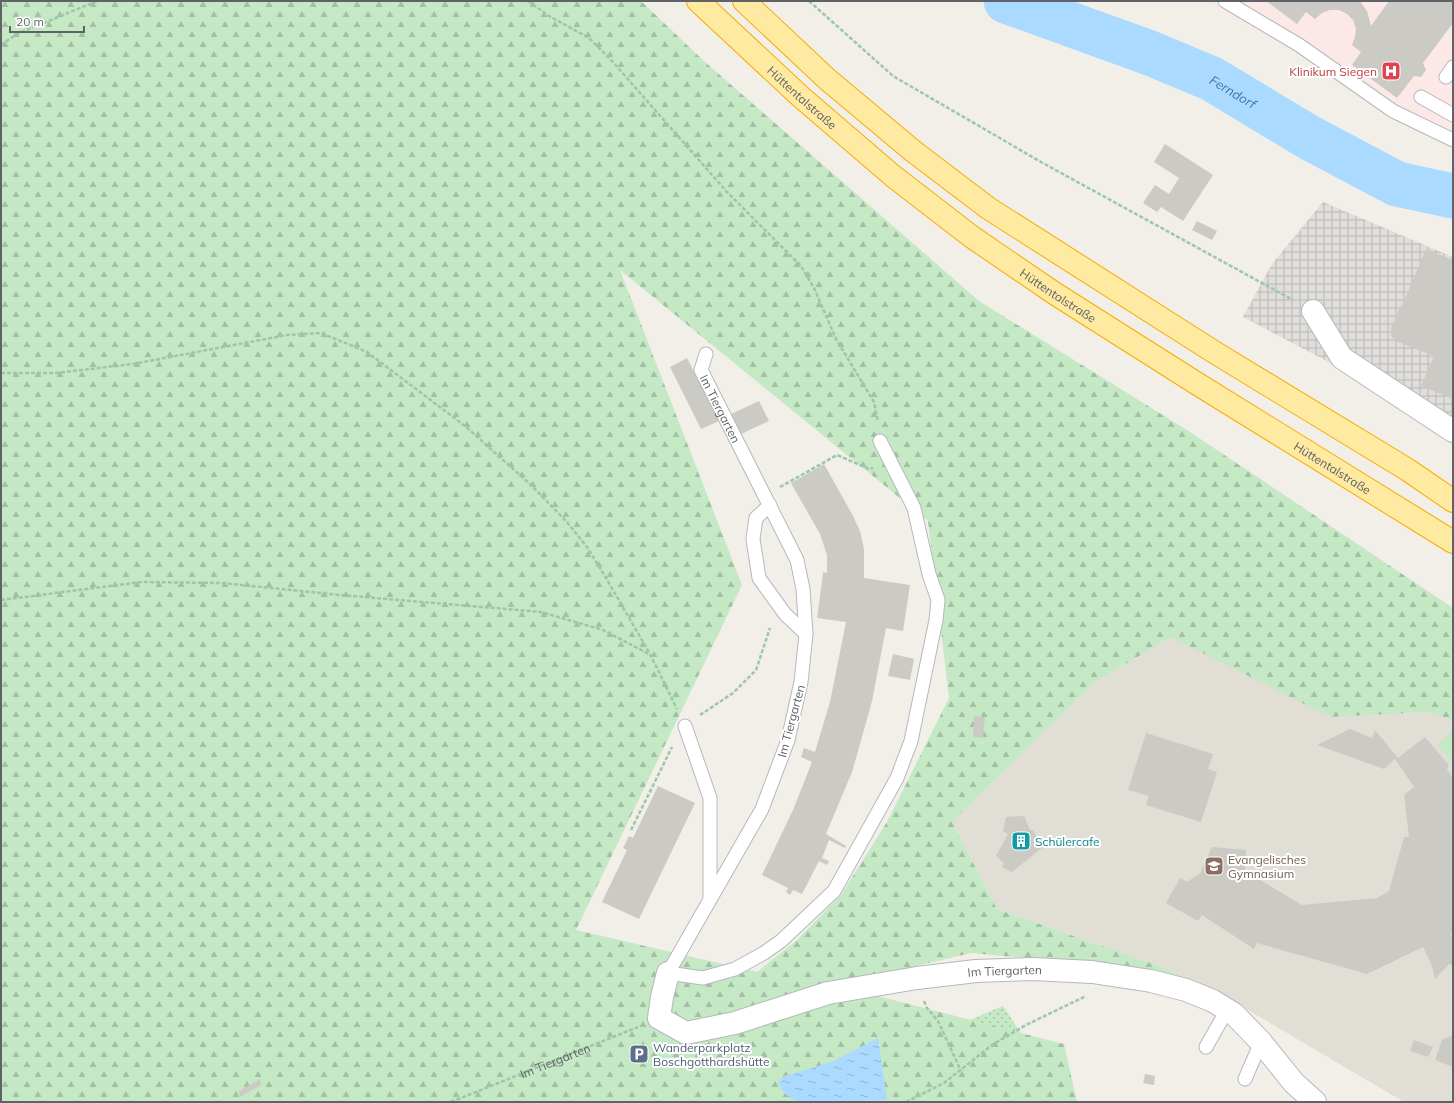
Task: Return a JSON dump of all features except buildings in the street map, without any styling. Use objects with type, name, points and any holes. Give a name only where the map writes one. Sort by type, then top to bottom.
[{"type":"highway","name":"Hüttentalstraße","points":[[698,1],[801,97],[893,176],[972,237],[1054,293],[1453,542]]},
{"type":"highway","points":[[744,1],[827,79],[913,151],[988,208],[1214,352],[1408,470],[1453,501]]},
{"type":"highway","points":[[1408,470],[1453,488]]},
{"type":"street","points":[[1313,311],[1342,358],[1453,431]]},
{"type":"street","name":"Im Tiergarten","points":[[668,973],[659,1018],[686,1033],[735,1023],[828,993],[917,978],[976,971],[1033,969],[1110,975],[1151,981],[1186,990],[1234,1014],[1261,1042],[1294,1083],[1314,1102]]},
{"type":"lane","points":[[1225,1],[1299,45],[1393,111],[1453,140]]},
{"type":"lane","points":[[1421,97],[1453,115]]},
{"type":"lane","name":"Im Tiergarten","points":[[668,973],[762,809],[788,740],[801,682],[806,634],[803,589],[797,560],[701,370],[706,354]]},
{"type":"lane","points":[[668,973],[703,978],[735,969],[764,953],[781,941],[834,891],[897,778],[911,741],[936,620],[938,600],[914,508],[880,441]]},
{"type":"lane","points":[[770,505],[756,518],[753,539],[759,578],[785,614],[806,634]]},
{"type":"lane","points":[[685,726],[710,798],[710,900]]},
{"type":"lane","points":[[1206,1047],[1227,1010]]},
{"type":"lane","points":[[1245,1079],[1261,1042]]},
{"type":"path","points":[[1,45],[17,34],[97,1]]},
{"type":"path","points":[[528,1],[549,16],[589,38],[612,61],[727,192],[801,266],[814,288],[836,338],[874,402],[878,420],[880,441]]},
{"type":"path","points":[[809,1],[893,76],[1041,162],[1313,311]]},
{"type":"path","points":[[1,373],[56,373],[133,364],[287,335],[321,333],[367,352],[465,426],[531,485],[566,521],[586,547],[650,654],[685,726]]},
{"type":"path","points":[[788,481],[837,454],[869,469],[891,463]]},
{"type":"path","points":[[1,600],[141,582],[222,583],[340,595],[541,612],[603,630],[650,654]]},
{"type":"path","points":[[906,1102],[944,1084],[992,1045],[1044,1016],[1098,990],[1110,975]]},
{"type":"path","points":[[917,978],[927,1008],[938,1021],[961,1071]]},
{"type":"path","name":"Im Tiergarten","points":[[451,1102],[659,1018]]},
{"type":"shaded area","name":"Klinikum Siegen","points":[[1204,1],[1453,1],[1453,141]]},
{"type":"shaded area","points":[[1323,202],[1453,257],[1453,430],[1437,419],[1243,317],[1272,264]]},
{"type":"shaded area","name":"Evangelisches Gymnasium","points":[[1171,637],[1236,668],[1330,717],[1431,712],[1453,721],[1453,1102],[1404,1102],[1243,1007],[1159,966],[997,909],[952,822],[1095,682]]},
{"type":"green space","points":[[1,1],[641,1],[705,62],[979,301],[1190,432],[1453,608],[1453,721],[1431,712],[1330,717],[1171,637],[1095,682],[952,822],[997,909],[1159,966],[1188,980],[1104,965],[971,953],[835,985],[1064,1044],[1077,1102],[1,1102]],"holes":[[[620,270],[928,521],[949,698],[887,822],[841,895],[796,941],[757,972],[576,930],[742,585]]]},
{"type":"green space","points":[[1451,732],[1453,734],[1453,762],[1437,745]]},
{"type":"green space","points":[[1003,1006],[1038,1059],[955,1026]]},
{"type":"water","points":[[878,1038],[887,1100],[801,1102],[784,1093],[778,1082],[784,1076],[832,1062]]},
{"type":"waterway","name":"Ferndorf","points":[[1006,1],[1150,53],[1212,79],[1310,138],[1397,184],[1453,196]]},
{"type":"place","name":"Klinikum Siegen","points":[[1391,71]]},
{"type":"place","name":"Schülercafe","points":[[1021,841]]},
{"type":"place","name":"Evangelisches Gymnasium","points":[[1214,866]]},
{"type":"place","name":"Wanderparkplatz Boschgotthardshütte","points":[[639,1054]]}]
